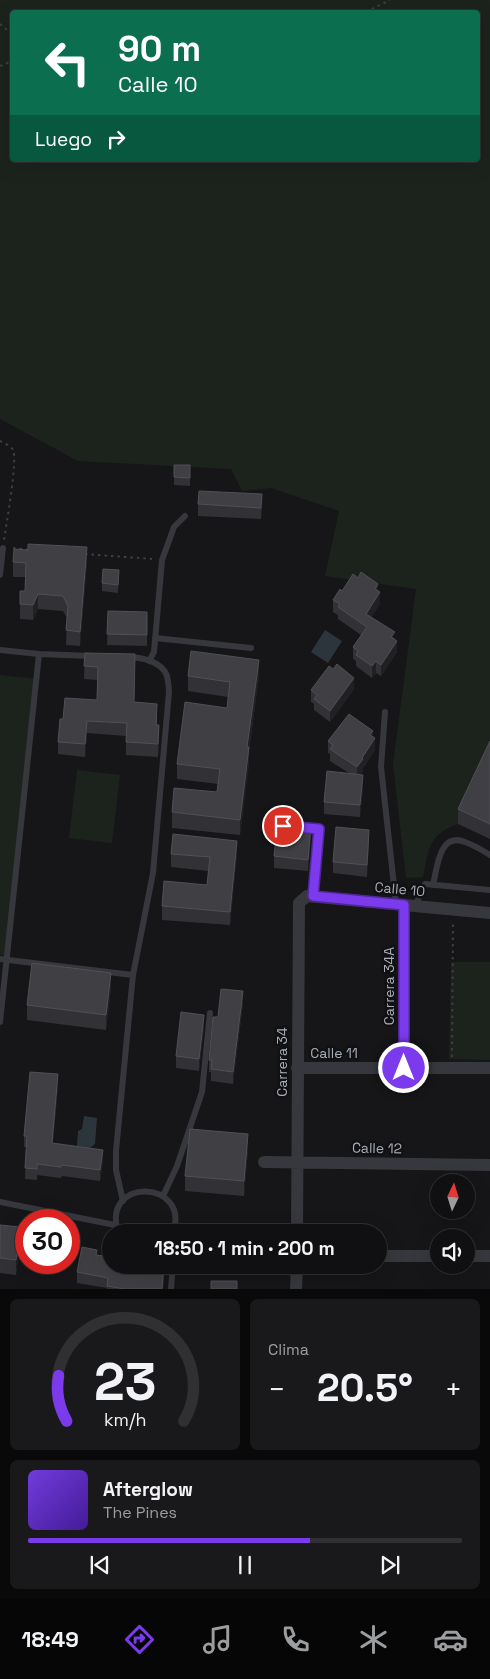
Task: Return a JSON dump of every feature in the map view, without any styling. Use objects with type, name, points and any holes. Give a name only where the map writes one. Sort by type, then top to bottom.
[{"type":"street","name":"Calle 10","points":[[310,896],[490,913]]},
{"type":"street","name":"Carrera 34","points":[[297,1224],[298,912],[299,903],[310,896]]},
{"type":"street","name":"Carrera 34A","points":[[404,1068],[405,905]]},
{"type":"street","name":"Calle 11","points":[[297,1068],[490,1068]]},
{"type":"street","name":"Calle 12","points":[[264,1162],[490,1165]]},
{"type":"street","points":[[387,1256],[430,1256]]},
{"type":"street","points":[[475,1256],[490,1256]]},
{"type":"street","points":[[296,1289],[297,1274]]},
{"type":"lane","points":[[149,661],[154,652],[156,638],[162,560],[174,527],[184,516]]},
{"type":"lane","points":[[0,575],[3,548]]},
{"type":"lane","points":[[156,638],[251,648]]},
{"type":"lane","points":[[0,650],[39,654],[95,656]]},
{"type":"lane","points":[[0,1022],[3,960],[39,654]]},
{"type":"lane","points":[[122,1201],[116,1170],[116,1150],[134,975],[153,873],[170,692],[166,674],[158,665],[142,658],[123,657]]},
{"type":"lane","points":[[385,712],[381,767],[405,905]]},
{"type":"lane","points":[[301,828],[319,829],[310,896]]},
{"type":"lane","points":[[434,885],[442,849],[448,842],[454,839],[463,841],[490,855]]},
{"type":"lane","points":[[405,905],[425,884],[488,888]]},
{"type":"lane","points":[[3,960],[134,975]]},
{"type":"lane","points":[[163,1196],[177,1166],[202,1092],[210,1012]]},
{"type":"lane","points":[[115,1224],[118,1208],[122,1201],[129,1195],[146,1191],[155,1192],[163,1196],[170,1203],[174,1212],[174,1224]]},
{"type":"lane","points":[[0,1202],[110,1224]]},
{"type":"lane","points":[[171,1289],[172,1274]]},
{"type":"path","points":[[370,10],[390,0]]},
{"type":"path","points":[[0,24],[10,32]]},
{"type":"path","points":[[0,441],[12,448],[14,452],[3,548],[31,550]]},
{"type":"path","points":[[78,553],[162,560]]},
{"type":"path","points":[[452,1068],[453,910]]},
{"type":"shaded area","points":[[0,0],[490,0],[490,756],[458,824],[448,828],[435,838],[429,851],[423,877],[406,878],[393,764],[416,589],[325,576],[339,511],[271,488],[242,491],[231,469],[78,461],[0,419]]},
{"type":"shaded area","points":[[325,630],[342,641],[328,663],[311,652]]},
{"type":"shaded area","points":[[0,675],[37,679],[8,956],[0,955]]},
{"type":"shaded area","points":[[77,770],[120,775],[112,843],[69,838]]},
{"type":"shaded area","points":[[451,962],[490,962],[490,1060],[449,1059]]},
{"type":"shaded area","points":[[84,1116],[97,1118],[95,1144],[90,1148],[77,1146],[78,1131],[82,1129]]},
{"type":"building","points":[[174,465],[190,465],[190,478],[174,477]]},
{"type":"building","points":[[199,491],[262,494],[261,508],[198,504]]},
{"type":"building","points":[[28,544],[87,547],[80,632],[66,630],[68,606],[63,596],[38,594],[33,605],[20,604],[20,591],[25,591],[26,563],[13,562],[14,549],[28,550]]},
{"type":"building","points":[[103,569],[119,570],[118,585],[102,583]]},
{"type":"building","points":[[361,572],[378,584],[375,589],[380,592],[366,614],[395,632],[391,637],[397,641],[381,665],[376,661],[372,666],[356,655],[358,651],[353,647],[367,627],[338,607],[340,604],[333,600],[340,589],[342,591],[353,574],[358,578]]},
{"type":"building","points":[[108,611],[147,612],[147,635],[107,634]]},
{"type":"building","points":[[191,651],[259,660],[247,747],[249,747],[240,820],[172,812],[174,788],[217,792],[220,769],[177,764],[185,702],[227,708],[230,682],[188,676]]},
{"type":"building","points":[[85,653],[135,654],[134,702],[157,704],[156,725],[159,725],[158,744],[126,742],[127,723],[87,721],[85,744],[58,742],[60,719],[63,719],[65,698],[97,700],[98,667],[84,666]]},
{"type":"building","points":[[337,664],[354,678],[330,711],[314,699],[317,695],[311,690],[329,666],[333,669]]},
{"type":"building","points":[[349,714],[373,731],[370,735],[375,738],[357,767],[330,749],[333,745],[328,741]]},
{"type":"building","points":[[490,741],[490,824],[458,809]]},
{"type":"building","points":[[327,771],[363,775],[360,805],[324,802]]},
{"type":"building","points":[[278,820],[311,824],[308,860],[274,856]]},
{"type":"building","points":[[336,827],[369,830],[367,865],[333,862]]},
{"type":"building","points":[[173,834],[237,841],[230,912],[162,906],[164,881],[207,885],[210,857],[171,854]]},
{"type":"building","points":[[32,963],[111,973],[106,1015],[27,1005]]},
{"type":"building","points":[[221,989],[243,991],[233,1072],[211,1069],[212,1060],[209,1060],[213,1017],[218,1017]]},
{"type":"building","points":[[181,1012],[204,1015],[199,1059],[176,1056]]},
{"type":"building","points":[[30,1072],[58,1074],[52,1143],[103,1150],[100,1170],[37,1164],[37,1169],[25,1168],[27,1136],[24,1136]]},
{"type":"building","points":[[190,1129],[248,1134],[244,1181],[185,1176]]},
{"type":"building","points":[[0,1225],[15,1226],[15,1260],[0,1258]]},
{"type":"building","points":[[82,1247],[97,1250],[96,1255],[102,1256],[102,1274],[163,1274],[162,1289],[125,1289],[107,1286],[108,1278],[80,1273]]},
{"type":"building","points":[[211,1281],[237,1281],[237,1289],[211,1289]]},
{"type":"route","points":[[283,826],[319,829],[313,896],[404,905],[404,1068]]}]
